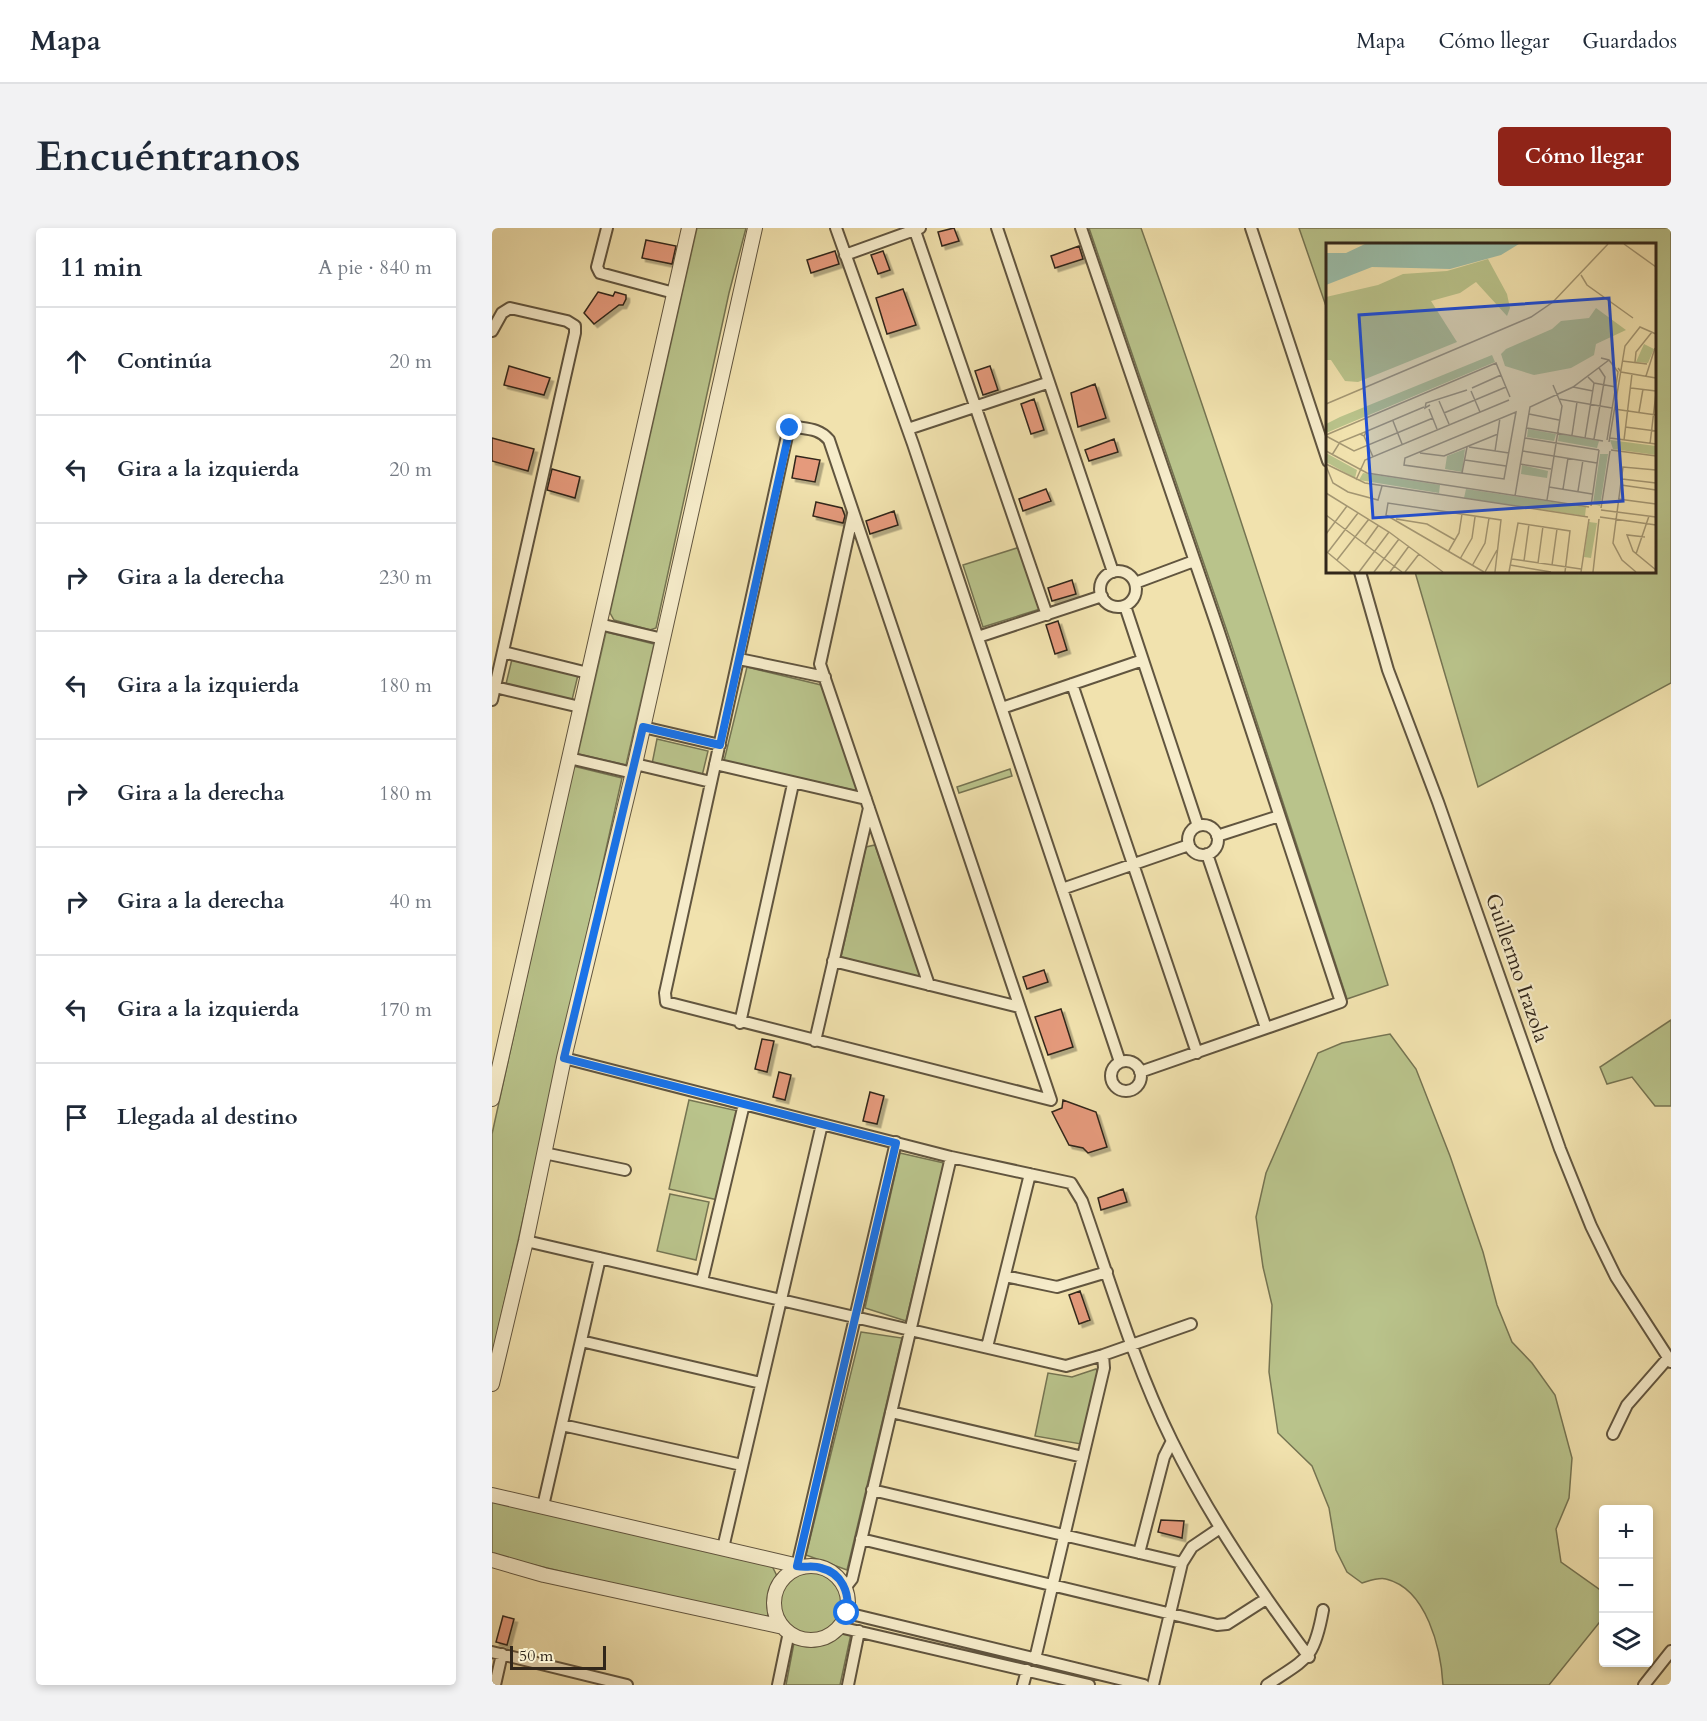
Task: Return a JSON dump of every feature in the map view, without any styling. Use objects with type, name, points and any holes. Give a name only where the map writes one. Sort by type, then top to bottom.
[{"type":"street","points":[[607,228],[597,267],[600,273],[674,293]]},
{"type":"street","points":[[492,1099],[689,228]]},
{"type":"street","points":[[492,1384],[526,1241],[564,1058],[634,768],[755,228]]},
{"type":"street","points":[[836,228],[908,429],[1120,1062]]},
{"type":"street","points":[[997,228],[1047,383],[1113,572]]},
{"type":"street","points":[[1081,228],[1341,1002],[1140,1072]]},
{"type":"street","points":[[1251,228],[1326,455]]},
{"type":"street","points":[[845,255],[916,229],[1047,615]]},
{"type":"street","points":[[492,331],[506,309],[510,308],[567,321],[575,326],[492,700]]},
{"type":"street","points":[[908,429],[1047,383]]},
{"type":"street","points":[[790,428],[823,433],[829,440],[1051,1100],[672,1006],[664,998],[739,659],[790,428]]},
{"type":"street","points":[[853,513],[820,664],[929,985]]},
{"type":"street","points":[[1136,583],[1194,561]]},
{"type":"street","points":[[1113,572],[1127,573],[1136,583],[1134,598],[1125,606],[1113,606],[1102,596],[1102,581],[1113,572]]},
{"type":"street","name":"Guillermo Irazola","points":[[1360,573],[1388,670],[1438,802],[1563,1157],[1616,1276],[1669,1360]]},
{"type":"street","points":[[978,637],[1102,596]]},
{"type":"street","points":[[1125,606],[1198,826]]},
{"type":"street","points":[[599,624],[663,639]]},
{"type":"street","points":[[503,652],[588,672]]},
{"type":"street","points":[[739,659],[825,677]]},
{"type":"street","points":[[1002,708],[1143,660]]},
{"type":"street","points":[[1072,684],[1197,1053]]},
{"type":"street","points":[[495,687],[580,707]]},
{"type":"street","points":[[643,727],[720,745]]},
{"type":"street","points":[[569,758],[711,782]]},
{"type":"street","points":[[715,765],[867,804]]},
{"type":"street","points":[[740,1023],[793,784]]},
{"type":"street","points":[[815,1041],[867,804]]},
{"type":"street","points":[[1217,836],[1279,816]]},
{"type":"street","points":[[1198,826],[1210,826],[1217,836],[1216,847],[1207,854],[1198,854],[1189,845],[1190,833],[1198,826]]},
{"type":"street","points":[[1062,889],[1189,845]]},
{"type":"street","points":[[1207,854],[1266,1028]]},
{"type":"street","points":[[833,961],[1019,1007]]},
{"type":"street","points":[[564,1058],[896,1143],[1071,1183],[1077,1189],[1131,1344],[1172,1441],[1220,1527],[1266,1599],[1309,1657]]},
{"type":"street","points":[[1120,1062],[1134,1063],[1140,1072],[1140,1080],[1135,1088],[1121,1090],[1112,1078],[1113,1068],[1120,1062]]},
{"type":"street","points":[[702,1281],[744,1104]]},
{"type":"street","points":[[723,1548],[822,1124]]},
{"type":"street","points":[[778,1685],[786,1630],[775,1612],[777,1588],[800,1566],[896,1143]]},
{"type":"street","points":[[544,1153],[625,1170]]},
{"type":"street","points":[[845,1588],[852,1579],[951,1156]]},
{"type":"street","points":[[987,1347],[1030,1174]]},
{"type":"street","points":[[526,1241],[1066,1366],[1103,1356],[1191,1324]]},
{"type":"street","points":[[543,1506],[600,1258]]},
{"type":"street","points":[[1005,1276],[1057,1287],[1107,1272]]},
{"type":"street","points":[[581,1341],[761,1383]]},
{"type":"street","points":[[1035,1659],[1104,1368],[1103,1356]]},
{"type":"street","points":[[1613,1434],[1627,1406],[1669,1360]]},
{"type":"street","points":[[891,1412],[1083,1457]]},
{"type":"street","points":[[562,1425],[742,1465]]},
{"type":"street","points":[[1139,1553],[1164,1457],[1172,1441]]},
{"type":"street","points":[[872,1490],[1182,1563]]},
{"type":"street","points":[[492,1495],[800,1566],[827,1570],[845,1588],[847,1613],[839,1627],[827,1637],[811,1640],[786,1630],[544,1575],[492,1560]]},
{"type":"street","points":[[1153,1685],[1182,1563],[1192,1547],[1220,1527]]},
{"type":"street","points":[[861,1539],[1217,1626],[1227,1624],[1266,1599]]},
{"type":"street","points":[[1267,1685],[1309,1657],[1318,1637],[1323,1610]]},
{"type":"street","points":[[847,1613],[1144,1685]]},
{"type":"street","points":[[839,1627],[1089,1685]]},
{"type":"street","points":[[848,1685],[859,1631]]},
{"type":"street","points":[[1644,1685],[1671,1651]]},
{"type":"street","points":[[495,1685],[497,1653],[581,1680],[622,1684]]},
{"type":"street","points":[[1023,1685],[1027,1670]]},
{"type":"green space","points":[[697,228],[746,228],[729,293],[656,628],[650,630],[614,620],[610,613]]},
{"type":"green space","points":[[1089,228],[1141,228],[1299,700],[1388,985],[1347,999],[1230,640]]},
{"type":"green space","points":[[1299,228],[1671,228],[1671,683],[1478,787],[1415,573],[1656,573],[1656,243],[1326,243],[1326,306]]},
{"type":"green space","points":[[1020,547],[1040,609],[983,627],[963,565]]},
{"type":"green space","points":[[606,632],[654,644],[626,765],[578,754]]},
{"type":"green space","points":[[512,659],[578,675],[572,700],[506,684]]},
{"type":"green space","points":[[747,667],[821,685],[858,791],[724,761]]},
{"type":"green space","points":[[657,739],[708,751],[702,776],[652,764]]},
{"type":"green space","points":[[573,766],[622,778],[492,1357],[492,1134]]},
{"type":"green space","points":[[1010,769],[1012,776],[959,793],[957,787]]},
{"type":"green space","points":[[875,845],[921,978],[841,957],[866,847]]},
{"type":"green space","points":[[1671,1020],[1671,1106],[1655,1106],[1632,1077],[1607,1084],[1600,1067]]},
{"type":"green space","points":[[1390,1034],[1416,1069],[1450,1156],[1483,1252],[1497,1305],[1512,1342],[1532,1363],[1555,1395],[1572,1458],[1569,1498],[1556,1529],[1561,1562],[1599,1589],[1599,1623],[1549,1685],[1443,1685],[1435,1638],[1422,1607],[1400,1585],[1386,1579],[1374,1579],[1362,1583],[1347,1572],[1336,1550],[1329,1508],[1312,1466],[1278,1433],[1269,1372],[1272,1305],[1263,1267],[1256,1217],[1266,1173],[1318,1053],[1342,1043]]},
{"type":"green space","points":[[689,1100],[738,1111],[718,1200],[669,1189]]},
{"type":"green space","points":[[900,1153],[944,1163],[906,1321],[865,1308]]},
{"type":"green space","points":[[670,1194],[709,1202],[696,1260],[657,1251]]},
{"type":"green space","points":[[861,1332],[902,1338],[847,1570],[806,1555]]},
{"type":"green space","points":[[1096,1369],[1099,1374],[1081,1444],[1035,1436],[1048,1373],[1072,1377]]},
{"type":"green space","points":[[492,1500],[772,1566],[777,1576],[768,1604],[768,1615],[764,1619],[492,1555]]},
{"type":"green space","points":[[811,1572],[823,1574],[833,1581],[840,1591],[842,1603],[840,1615],[833,1625],[823,1632],[811,1634],[799,1632],[789,1625],[782,1615],[780,1603],[782,1591],[789,1581],[799,1574]]},
{"type":"green space","points":[[843,1633],[851,1634],[840,1685],[786,1685],[794,1643],[814,1647]]},
{"type":"building","points":[[954,228],[959,241],[942,246],[938,232]]},
{"type":"building","points":[[646,240],[676,246],[672,264],[642,258]]},
{"type":"building","points":[[1079,246],[1083,259],[1055,268],[1051,256]]},
{"type":"building","points":[[835,251],[839,264],[811,273],[807,260]]},
{"type":"building","points":[[883,251],[890,270],[878,274],[871,255]]},
{"type":"building","points":[[903,289],[916,325],[887,334],[876,298]]},
{"type":"building","points":[[598,292],[613,296],[615,292],[626,295],[626,299],[623,305],[619,305],[594,324],[584,313]]},
{"type":"building","points":[[509,366],[550,378],[544,395],[504,385]]},
{"type":"building","points":[[990,366],[998,390],[983,395],[975,371]]},
{"type":"building","points":[[1095,384],[1106,418],[1078,427],[1071,393]]},
{"type":"building","points":[[1034,399],[1044,430],[1031,434],[1021,404]]},
{"type":"building","points":[[492,438],[534,449],[528,471],[492,461]]},
{"type":"building","points":[[1114,439],[1118,452],[1089,461],[1085,450]]},
{"type":"building","points":[[796,456],[820,460],[815,482],[792,478]]},
{"type":"building","points":[[552,469],[580,477],[575,498],[547,490]]},
{"type":"building","points":[[1046,489],[1051,501],[1023,511],[1019,499]]},
{"type":"building","points":[[816,502],[842,508],[845,516],[843,523],[813,516]]},
{"type":"building","points":[[894,511],[898,525],[870,534],[866,521]]},
{"type":"building","points":[[1072,580],[1076,594],[1052,601],[1048,588]]},
{"type":"building","points":[[1058,621],[1067,650],[1055,654],[1046,625]]},
{"type":"building","points":[[1044,970],[1048,982],[1027,989],[1023,977]]},
{"type":"building","points":[[1061,1009],[1073,1047],[1048,1055],[1035,1017]]},
{"type":"building","points":[[762,1039],[774,1041],[767,1072],[755,1069]]},
{"type":"building","points":[[779,1072],[791,1075],[785,1100],[773,1097]]},
{"type":"building","points":[[870,1092],[884,1096],[877,1124],[863,1121]]},
{"type":"building","points":[[1063,1100],[1096,1112],[1107,1147],[1088,1153],[1083,1148],[1069,1145],[1052,1112],[1062,1108]]},
{"type":"building","points":[[1123,1189],[1127,1202],[1101,1210],[1098,1198]]},
{"type":"building","points":[[1080,1291],[1090,1320],[1079,1324],[1069,1295]]},
{"type":"building","points":[[1161,1520],[1184,1521],[1182,1538],[1158,1532]]},
{"type":"building","points":[[503,1616],[514,1619],[507,1645],[496,1642]]},
{"type":"route","points":[[790,428],[720,745],[643,727],[564,1058],[896,1143],[797,1566],[819,1567],[834,1574],[845,1588],[847,1613]]}]
